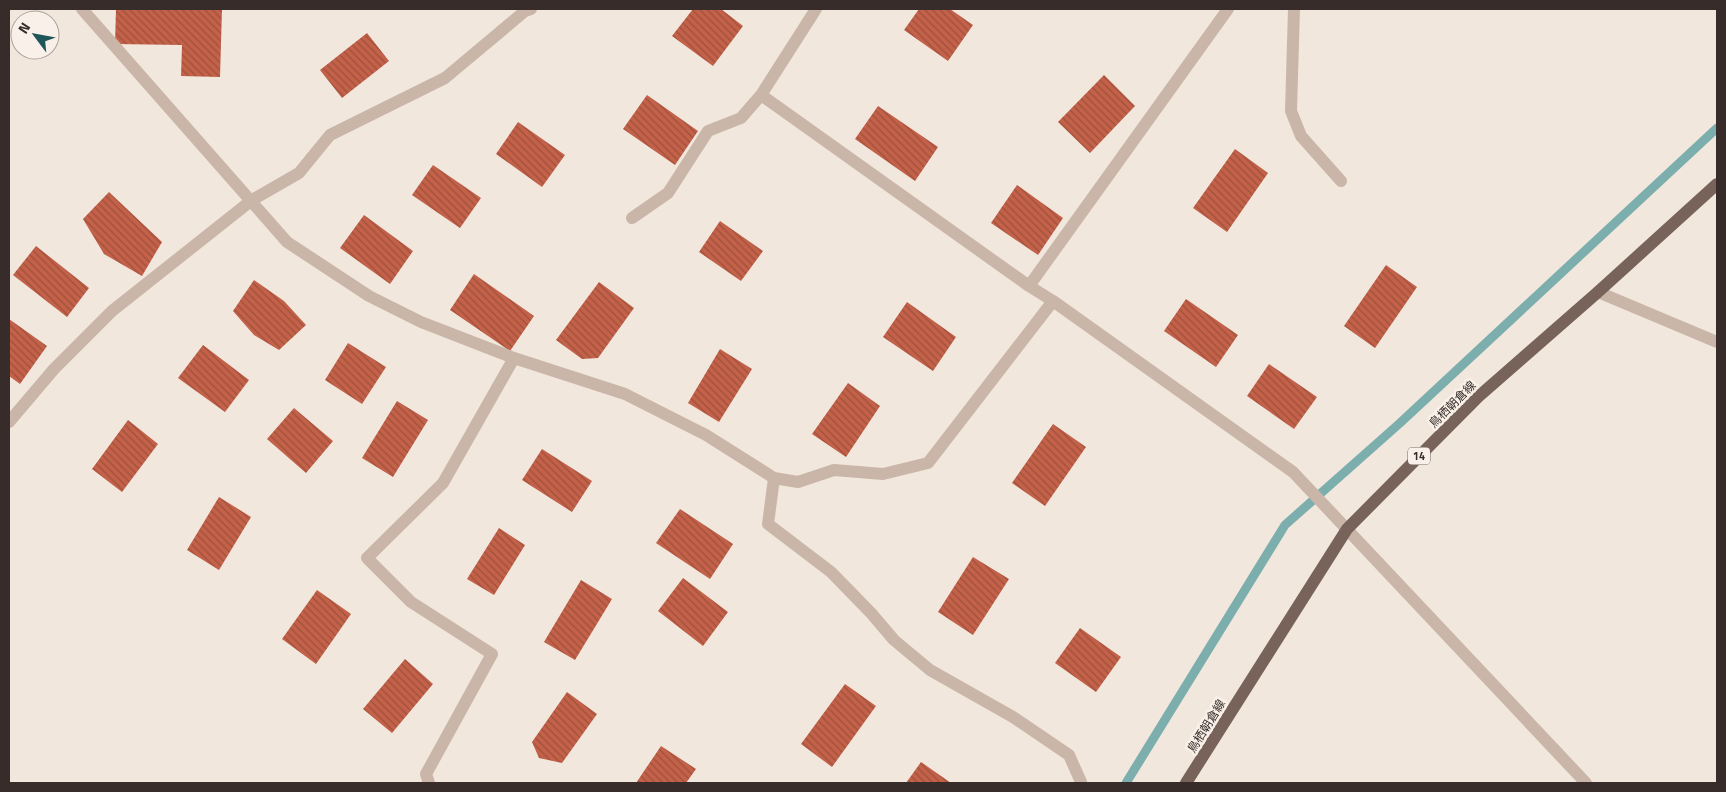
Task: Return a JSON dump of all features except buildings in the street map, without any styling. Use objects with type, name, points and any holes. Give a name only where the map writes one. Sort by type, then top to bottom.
[{"type":"main road","name":"鳥栖朝倉線","points":[[1186,783],[1347,529],[1478,397],[1717,184]]},
{"type":"street","points":[[82,9],[287,242],[369,296],[421,322],[514,358],[625,394],[706,435],[774,478],[798,482],[834,470],[883,474],[928,463],[1053,301]]},
{"type":"street","points":[[9,422],[54,369],[112,311],[252,200],[299,174],[330,135],[445,78],[525,11],[531,9]]},
{"type":"street","points":[[632,218],[668,193],[708,131],[741,118],[761,95],[816,9]]},
{"type":"street","points":[[1029,286],[1228,9]]},
{"type":"street","points":[[1294,9],[1291,111],[1301,136],[1341,181]]},
{"type":"street","points":[[761,95],[1293,472],[1586,783]]},
{"type":"street","points":[[1598,292],[1717,342]]},
{"type":"street","points":[[429,783],[426,774],[492,654],[410,602],[367,558],[443,483],[514,358]]},
{"type":"street","points":[[774,478],[768,524],[831,572],[894,640],[930,670],[1013,717],[1068,755],[1085,783]]},
{"type":"waterway","points":[[1126,783],[1285,525],[1400,423],[1717,128]]}]
